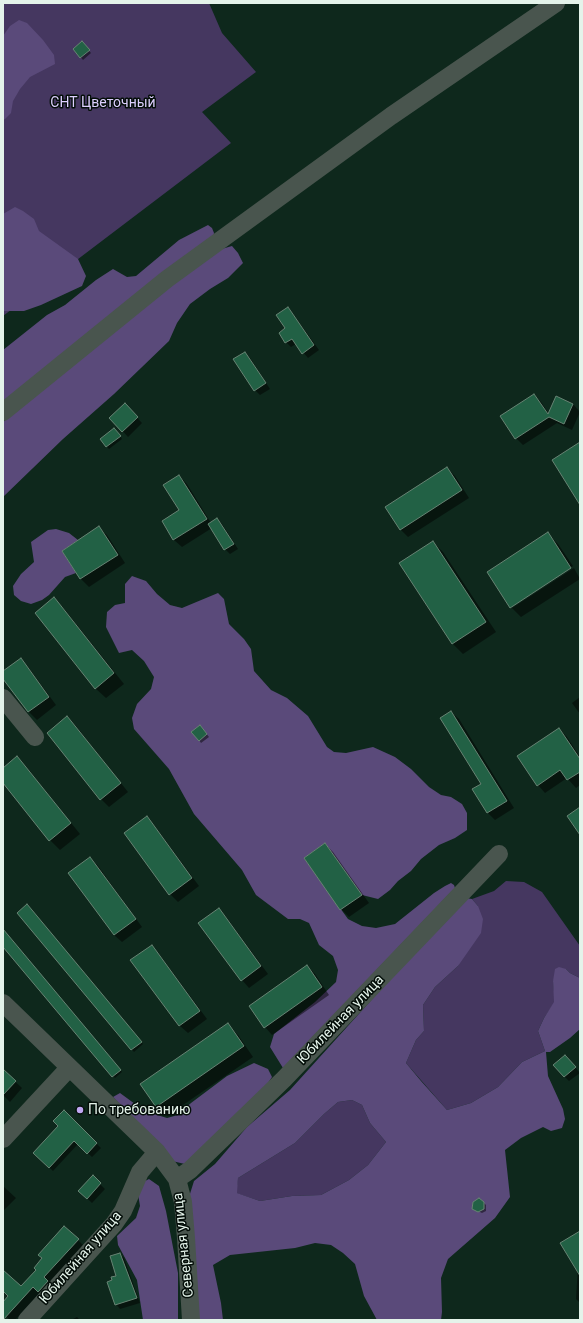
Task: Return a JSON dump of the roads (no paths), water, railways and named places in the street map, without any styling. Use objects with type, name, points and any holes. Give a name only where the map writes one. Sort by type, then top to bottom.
[{"type":"street","points":[[3,412],[167,279],[391,116],[556,3]]},
{"type":"street","points":[[3,698],[35,737]]},
{"type":"street","name":"Юбилейная улица","points":[[177,1180],[190,1170],[284,1079],[498,854]]},
{"type":"street","name":"Северная улица","points":[[3,1002],[157,1152],[177,1180],[183,1202],[186,1231],[191,1320]]},
{"type":"street","points":[[3,1139],[70,1068]]},
{"type":"street","name":"Юбилейная улица","points":[[27,1320],[114,1224],[123,1211],[140,1172],[157,1152]]},
{"type":"place","name":"По требованию","points":[[80,1110]]},
{"type":"park label","name":"СНТ Цветочный","points":[[103,103]]}]
